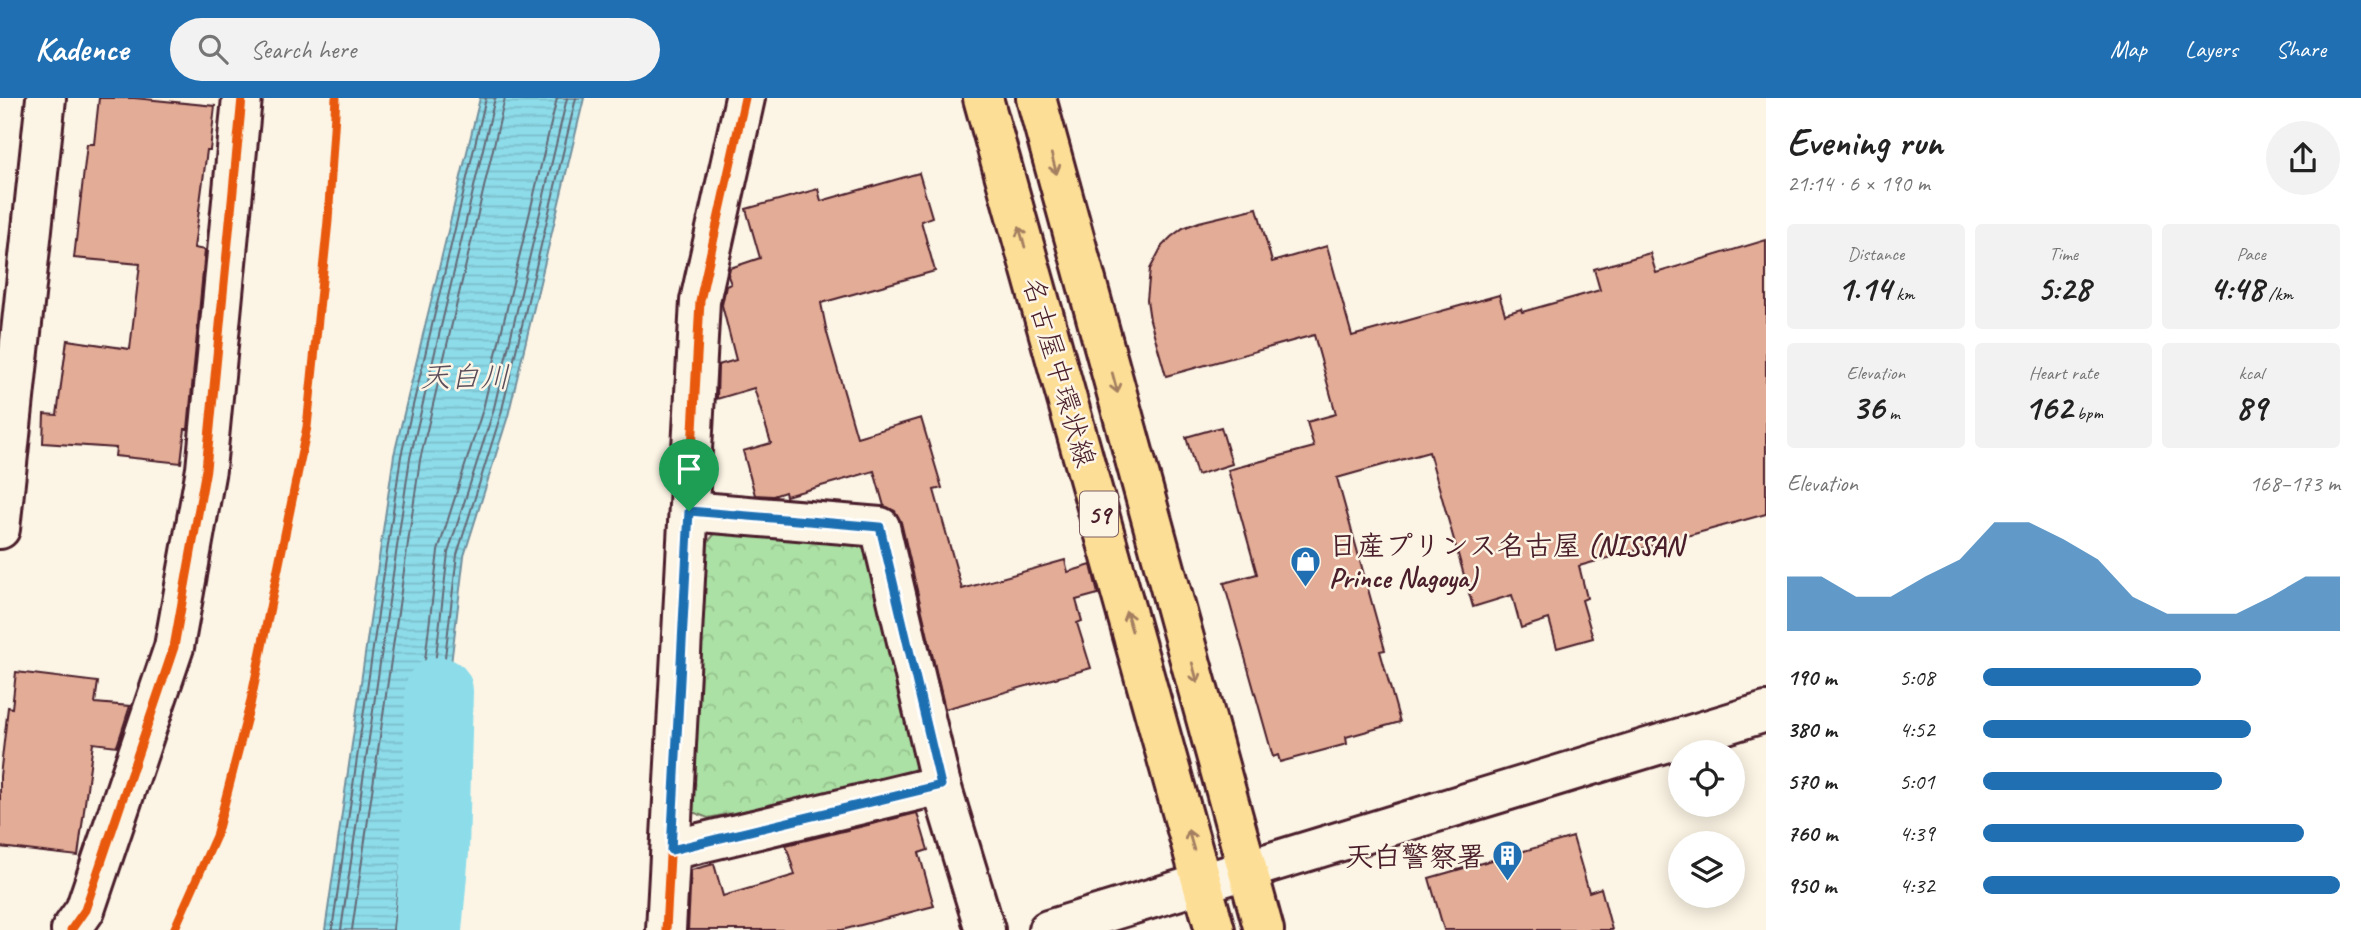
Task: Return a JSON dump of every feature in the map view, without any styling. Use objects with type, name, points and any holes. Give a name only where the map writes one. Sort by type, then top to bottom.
[{"type":"main road","name":"名古屋中環状線","points":[[983,98],[1215,930]]},
{"type":"main road","name":"名古屋中環状線","points":[[1036,98],[1264,930]]},
{"type":"street","points":[[0,529],[46,98]]},
{"type":"street","points":[[71,930],[85,909],[174,647],[206,469],[242,98]]},
{"type":"street","points":[[666,930],[700,300],[745,98]]},
{"type":"street","points":[[689,511],[880,527],[941,785],[985,930]]},
{"type":"street","points":[[1048,930],[1766,712]]},
{"type":"street","points":[[671,850],[941,785]]},
{"type":"green space","points":[[722,525],[874,540],[923,775],[708,818],[690,811],[708,542]]},
{"type":"water","name":"天白川","points":[[480,98],[584,98],[508,416],[464,556],[419,930],[325,930],[394,455]]},
{"type":"building","points":[[99,98],[134,98],[215,106],[194,248],[205,250],[188,429],[185,429],[181,463],[115,456],[116,448],[43,443],[44,414],[57,415],[67,340],[130,349],[140,264],[74,258],[87,144],[94,144]]},
{"type":"building","points":[[919,173],[932,217],[921,221],[935,271],[821,303],[857,437],[921,418],[942,488],[934,490],[962,589],[1065,560],[1068,572],[1091,565],[1098,594],[1076,600],[1082,621],[1077,623],[1091,668],[945,709],[901,522],[895,511],[884,506],[874,471],[786,496],[785,492],[773,496],[755,495],[743,451],[771,443],[754,388],[717,399],[718,365],[736,360],[722,305],[726,286],[731,284],[728,276],[730,268],[760,258],[746,209],[818,189],[821,201]]},
{"type":"building","points":[[1257,208],[1272,262],[1327,246],[1352,336],[1499,295],[1505,314],[1521,309],[1522,312],[1600,290],[1594,269],[1650,253],[1656,273],[1766,240],[1766,514],[1579,566],[1587,598],[1582,600],[1593,638],[1557,648],[1549,619],[1521,628],[1512,595],[1473,607],[1429,452],[1337,478],[1385,650],[1380,651],[1400,722],[1346,737],[1347,744],[1280,762],[1278,755],[1273,757],[1224,583],[1257,574],[1228,470],[1314,447],[1307,422],[1336,414],[1314,335],[1166,376],[1147,300],[1150,269],[1162,246],[1171,237],[1183,228],[1199,222]]},
{"type":"building","points":[[1221,427],[1232,464],[1197,475],[1186,437]]},
{"type":"building","points":[[16,672],[98,682],[95,703],[130,706],[117,746],[93,743],[78,856],[0,847],[0,776],[8,707],[12,708]]},
{"type":"building","points":[[917,813],[928,850],[919,853],[934,906],[842,930],[688,930],[691,870],[714,864],[723,896],[795,875],[786,845]]},
{"type":"building","name":"天白警察署","points":[[1573,837],[1589,892],[1601,888],[1612,930],[1444,930],[1429,878]]},
{"type":"waterway","name":"天白川","points":[[428,930],[435,852],[439,691]]},
{"type":"cycle path","points":[[71,930],[85,910],[174,647],[206,469],[242,98]]},
{"type":"cycle path","points":[[174,930],[216,836],[250,705],[307,427],[328,221],[336,98]]},
{"type":"cycle path","points":[[666,930],[700,301],[745,98]]},
{"type":"place","name":"日産プリンス名古屋 (NISSAN Prince Nagoya)","points":[[1306,588]]},
{"type":"place","name":"天白警察署","points":[[1508,883]]},
{"type":"route","points":[[689,511],[880,527],[941,785],[671,850],[689,511]]}]
